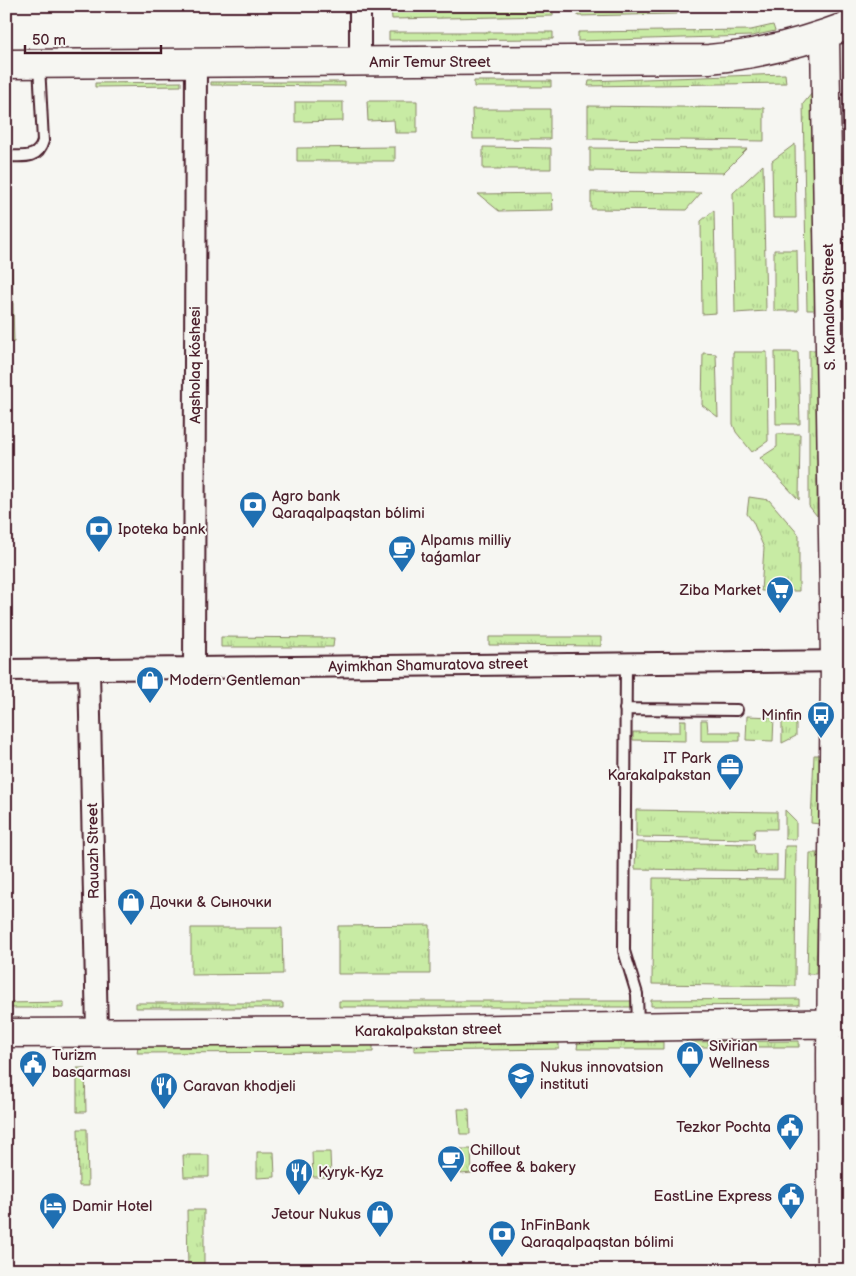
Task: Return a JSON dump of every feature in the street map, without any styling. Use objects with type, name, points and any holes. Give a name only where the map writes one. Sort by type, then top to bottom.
[{"type":"street","points":[[360,6],[360,62]]},
{"type":"street","name":"Amir Temur Street","points":[[6,64],[709,59],[759,52],[824,35],[850,25]]},
{"type":"street","name":"S. Kamalova Street","points":[[824,35],[839,226],[841,489],[840,1023],[832,1270]]},
{"type":"street","name":"Aqsholaq kóshesi","points":[[194,668],[196,62]]},
{"type":"street","name":"Ayimkhan Shamuratova street","points":[[6,670],[842,661]]},
{"type":"street","name":"Rauazh Street","points":[[89,670],[97,1032]]},
{"type":"street","name":"Karakalpakstan street","points":[[6,1033],[396,1031],[840,1023]]},
{"type":"lane","points":[[6,156],[32,156],[38,153],[41,147],[43,141],[39,64]]},
{"type":"lane","points":[[626,663],[624,951],[637,994],[638,1026]]},
{"type":"lane","points":[[625,709],[737,710]]},
{"type":"green space","points":[[391,6],[553,6],[553,16],[392,19]]},
{"type":"green space","points":[[578,6],[677,6],[677,14],[578,16]]},
{"type":"green space","points":[[773,25],[775,31],[752,36],[578,41],[578,32],[751,30]]},
{"type":"green space","points":[[389,32],[553,32],[553,39],[389,40]]},
{"type":"green space","points":[[785,74],[786,83],[588,86],[589,81]]},
{"type":"green space","points":[[474,81],[551,81],[551,87],[474,87]]},
{"type":"green space","points":[[181,82],[181,86],[95,87],[95,83]]},
{"type":"green space","points":[[211,82],[345,82],[345,86],[211,85]]},
{"type":"green space","points":[[812,93],[816,310],[807,310],[803,104]]},
{"type":"green space","points":[[846,98],[850,98],[850,215],[846,215]]},
{"type":"green space","points":[[367,101],[417,101],[417,133],[395,133],[394,120],[368,121]]},
{"type":"green space","points":[[295,102],[343,102],[343,121],[295,122]]},
{"type":"green space","points":[[588,106],[764,108],[764,141],[588,139]]},
{"type":"green space","points":[[472,109],[550,109],[550,139],[473,139]]},
{"type":"green space","points":[[795,144],[796,218],[773,218],[772,161]]},
{"type":"green space","points":[[395,147],[395,161],[297,161],[297,148]]},
{"type":"green space","points":[[483,147],[551,148],[551,169],[483,169]]},
{"type":"green space","points":[[590,148],[747,149],[723,173],[590,171]]},
{"type":"green space","points":[[763,165],[766,311],[735,313],[733,193]]},
{"type":"green space","points":[[591,192],[701,193],[686,210],[591,209]]},
{"type":"green space","points":[[552,193],[553,210],[499,211],[478,194]]},
{"type":"green space","points":[[714,210],[716,313],[702,314],[701,221]]},
{"type":"green space","points":[[11,235],[14,342],[6,343],[6,236]]},
{"type":"green space","points":[[846,239],[850,239],[850,347],[848,347]]},
{"type":"green space","points":[[774,250],[797,250],[798,311],[774,311]]},
{"type":"green space","points":[[809,350],[818,350],[817,516],[809,506]]},
{"type":"green space","points":[[733,352],[767,352],[768,441],[752,452],[736,432],[733,424]]},
{"type":"green space","points":[[775,352],[798,352],[800,424],[776,424]]},
{"type":"green space","points":[[703,353],[716,354],[718,417],[702,405]]},
{"type":"green space","points":[[777,434],[800,434],[799,500],[760,458],[777,447]]},
{"type":"green space","points":[[749,497],[769,500],[799,535],[799,591],[761,591],[764,548],[753,522],[747,514]]},
{"type":"green space","points":[[221,637],[334,638],[333,647],[221,647]]},
{"type":"green space","points":[[489,637],[601,637],[601,646],[489,645]]},
{"type":"green space","points":[[782,715],[796,715],[796,736],[782,743]]},
{"type":"green space","points":[[747,716],[774,717],[773,741],[746,740]]},
{"type":"green space","points":[[680,720],[686,720],[686,741],[633,740],[633,732],[680,732]]},
{"type":"green space","points":[[701,720],[707,720],[708,732],[740,732],[740,741],[701,741]]},
{"type":"green space","points":[[814,755],[823,755],[820,824],[811,823]]},
{"type":"green space","points":[[636,810],[777,812],[777,829],[755,829],[754,839],[636,837]]},
{"type":"green space","points":[[785,810],[796,821],[796,839],[785,839]]},
{"type":"green space","points":[[636,842],[754,844],[755,854],[777,854],[777,871],[635,869]]},
{"type":"green space","points":[[785,846],[796,846],[795,986],[652,984],[653,878],[784,879]]},
{"type":"green space","points":[[810,853],[819,853],[816,974],[807,974]]},
{"type":"green space","points":[[430,925],[430,974],[338,974],[338,926]]},
{"type":"green space","points":[[191,928],[282,928],[283,974],[191,975]]},
{"type":"green space","points":[[799,999],[799,1005],[651,1006],[651,1000]]},
{"type":"green space","points":[[339,1001],[631,1001],[631,1007],[339,1007]]},
{"type":"green space","points":[[64,1002],[64,1008],[6,1008],[6,1003]]},
{"type":"green space","points":[[136,1003],[283,1003],[283,1008],[136,1008]]},
{"type":"green space","points":[[799,1041],[799,1047],[686,1047],[686,1042]]},
{"type":"green space","points":[[578,1042],[663,1042],[663,1049],[577,1049]]},
{"type":"green space","points":[[559,1043],[559,1049],[414,1051],[414,1044]]},
{"type":"green space","points":[[373,1045],[373,1052],[137,1053],[138,1046]]},
{"type":"green space","points":[[77,1068],[85,1068],[86,1112],[77,1112]]},
{"type":"green space","points":[[458,1109],[469,1109],[470,1134],[460,1134]]},
{"type":"green space","points":[[78,1129],[87,1129],[88,1186],[79,1186]]},
{"type":"green space","points":[[460,1149],[471,1149],[472,1173],[461,1174]]},
{"type":"green space","points":[[257,1152],[274,1152],[275,1177],[257,1178]]},
{"type":"green space","points":[[312,1152],[330,1152],[331,1177],[313,1177]]},
{"type":"green space","points":[[183,1155],[209,1155],[209,1177],[184,1177]]},
{"type":"green space","points":[[187,1210],[204,1210],[204,1270],[188,1270]]},
{"type":"place","name":"Agro bank Qaraqalpaqstan bólimi","points":[[253,529]]},
{"type":"place","name":"Ipoteka bank","points":[[99,553]]},
{"type":"place","name":"Alpamıs milliy taǵamlar","points":[[402,573]]},
{"type":"place","name":"Ziba Market","points":[[780,614]]},
{"type":"place","name":"Modern Gentleman","points":[[150,704]]},
{"type":"place","name":"Minfin","points":[[821,739]]},
{"type":"place","name":"IT Park Karakalpakstan","points":[[730,791]]},
{"type":"place","name":"Дочки & Сыночки","points":[[131,926]]},
{"type":"place","name":"Sivirian Wellness","points":[[690,1079]]},
{"type":"place","name":"Turizm basqarması","points":[[33,1088]]},
{"type":"place","name":"Nukus innovatsion instituti","points":[[521,1100]]},
{"type":"place","name":"Caravan khodjeli","points":[[164,1110]]},
{"type":"place","name":"Tezkor Pochta","points":[[790,1151]]},
{"type":"place","name":"Chillout coffee & bakery","points":[[451,1183]]},
{"type":"place","name":"Kyryk-Kyz","points":[[299,1196]]},
{"type":"place","name":"EastLine Express","points":[[791,1220]]},
{"type":"place","name":"Damir Hotel","points":[[53,1230]]},
{"type":"place","name":"Jetour Nukus","points":[[380,1238]]},
{"type":"place","name":"InFinBank Qaraqalpaqstan bólimi","points":[[502,1258]]}]
